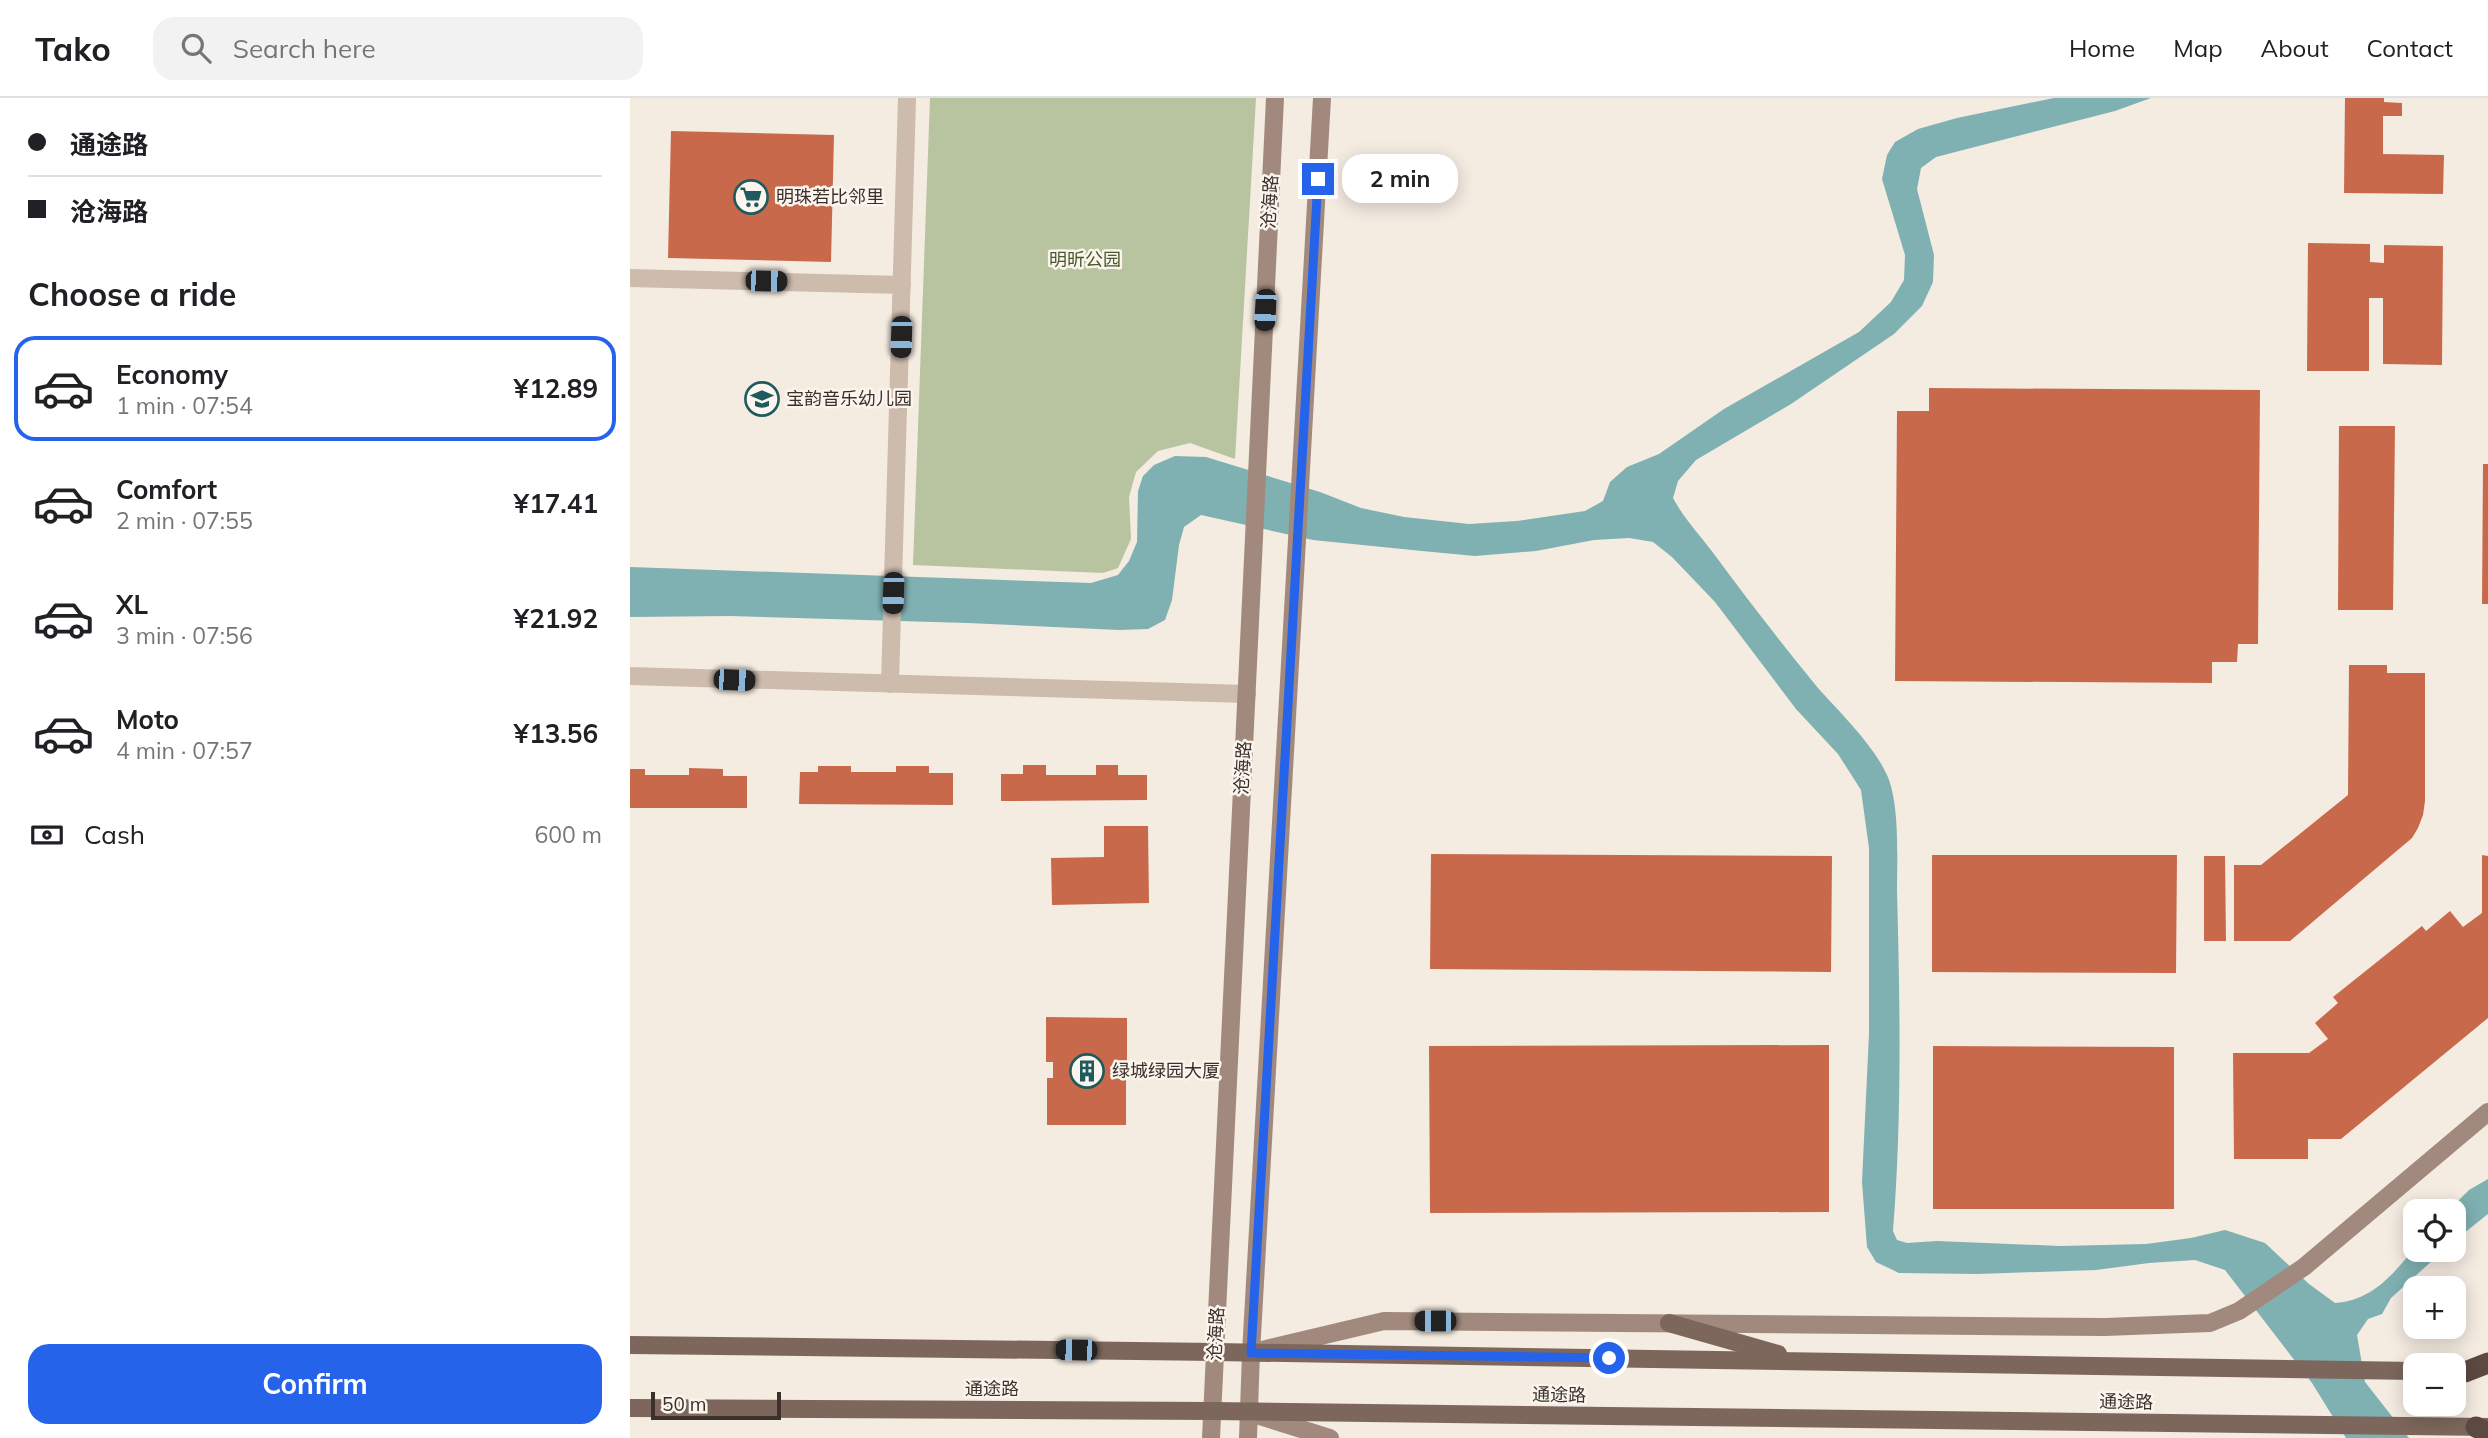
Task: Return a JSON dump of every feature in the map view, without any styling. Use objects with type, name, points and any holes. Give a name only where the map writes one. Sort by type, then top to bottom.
[{"type":"highway","points":[[2466,1370],[2488,1363]]},
{"type":"main road","name":"沧海路","points":[[1211,1438],[1275,98]]},
{"type":"main road","name":"沧海路","points":[[1248,1438],[1322,98]]},
{"type":"main road","points":[[1251,1353],[1384,1321],[2105,1328],[2210,1324],[2239,1311],[2304,1267],[2488,1112]]},
{"type":"main road","points":[[1669,1323],[1802,1361]]},
{"type":"main road","name":"通途路","points":[[630,1345],[2403,1371]]},
{"type":"main road","points":[[2466,1372],[2488,1372]]},
{"type":"main road","name":"通途路","points":[[630,1408],[1213,1411],[2484,1429]]},
{"type":"main road","points":[[1249,1413],[1330,1438]]},
{"type":"street","points":[[890,684],[907,98]]},
{"type":"street","points":[[630,278],[902,285]]},
{"type":"street","points":[[630,676],[1247,694]]},
{"type":"green space","name":"明昕公园","points":[[930,98],[1256,98],[1235,459],[1190,443],[1158,451],[1136,472],[1129,497],[1131,539],[1118,568],[1103,573],[913,565]]},
{"type":"water","points":[[2054,98],[2151,98],[2115,111],[1936,157],[1921,168],[1917,189],[1934,255],[1933,282],[1922,306],[1894,334],[1791,404],[1696,460],[1678,481],[1673,498],[1778,638],[1865,741],[1881,763],[1891,787],[1896,816],[1899,976],[1898,1147],[1893,1231],[1897,1240],[1907,1243],[1937,1241],[2060,1246],[2146,1244],[2225,1230],[2265,1243],[2309,1284],[2335,1303],[2360,1297],[2371,1291],[2403,1261],[2431,1262],[2415,1276],[2403,1276],[2403,1287],[2391,1298],[2382,1314],[2368,1319],[2357,1335],[2365,1382],[2409,1438],[2346,1438],[2312,1383],[2225,1270],[2195,1260],[2096,1270],[1977,1274],[1899,1273],[1876,1262],[1867,1247],[1862,1182],[1869,1034],[1869,848],[1861,790],[1838,754],[1796,709],[1715,602],[1672,557],[1653,542],[1629,538],[1594,540],[1536,551],[1475,556],[1313,540],[1201,515],[1184,527],[1172,600],[1165,620],[1148,629],[731,616],[630,617],[630,567],[1091,583],[1118,575],[1129,561],[1137,542],[1138,491],[1143,476],[1154,465],[1175,456],[1206,457],[1320,492],[1361,508],[1404,517],[1469,524],[1517,521],[1585,511],[1603,501],[1610,482],[1627,467],[1659,454],[1724,409],[1859,332],[1891,302],[1904,280],[1905,255],[1882,179],[1887,155],[1895,142],[1918,129]]},
{"type":"water","points":[[2488,1179],[2488,1214],[2466,1231],[2466,1199],[2460,1199]]},
{"type":"building","points":[[2345,98],[2384,98],[2384,102],[2402,103],[2402,116],[2383,116],[2383,154],[2444,155],[2443,194],[2344,193]]},
{"type":"building","name":"明珠若比邻里","points":[[671,131],[834,135],[831,262],[668,258]]},
{"type":"building","points":[[2308,243],[2370,244],[2370,262],[2384,263],[2384,245],[2443,246],[2442,365],[2383,364],[2383,298],[2369,298],[2369,371],[2307,371]]},
{"type":"building","points":[[1929,388],[2260,390],[2258,644],[2238,644],[2237,662],[2212,662],[2212,683],[1895,681],[1897,411],[1929,411]]},
{"type":"building","points":[[2339,426],[2395,426],[2393,610],[2338,610]]},
{"type":"building","points":[[2483,464],[2488,464],[2488,604],[2482,604]]},
{"type":"building","points":[[2349,665],[2387,665],[2387,673],[2425,673],[2425,801],[2418,828],[2412,838],[2290,941],[2234,941],[2234,865],[2261,865],[2348,795]]},
{"type":"building","points":[[1023,765],[1046,765],[1046,775],[1096,775],[1096,765],[1118,765],[1118,775],[1147,775],[1147,800],[1001,801],[1001,774],[1023,774]]},
{"type":"building","points":[[818,766],[851,766],[851,772],[896,772],[896,766],[929,766],[929,773],[953,773],[953,805],[799,804],[800,772],[818,772]]},
{"type":"building","points":[[689,768],[723,769],[723,776],[747,776],[747,808],[630,808],[630,769],[645,769],[645,775],[689,775]]},
{"type":"building","points":[[1104,826],[1148,826],[1149,903],[1052,905],[1051,858],[1104,857]]},
{"type":"building","points":[[1431,854],[1832,856],[1831,972],[1430,969]]},
{"type":"building","points":[[1932,855],[2177,855],[2176,973],[1932,972]]},
{"type":"building","points":[[2482,855],[2488,856],[2488,1018],[2341,1139],[2308,1139],[2308,1159],[2234,1159],[2233,1053],[2309,1053],[2328,1039],[2315,1023],[2338,1003],[2333,997],[2422,926],[2426,931],[2450,911],[2463,927],[2482,913]]},
{"type":"building","points":[[2204,856],[2225,856],[2226,941],[2204,941]]},
{"type":"building","name":"绿城绿园大厦","points":[[1046,1017],[1127,1018],[1127,1063],[1121,1063],[1121,1078],[1126,1078],[1126,1125],[1047,1125],[1047,1078],[1053,1078],[1053,1062],[1046,1062]]},
{"type":"building","points":[[1829,1045],[1829,1212],[1430,1213],[1429,1046]]},
{"type":"building","points":[[1933,1046],[2174,1047],[2174,1209],[1933,1209]]},
{"type":"place","name":"明珠若比邻里","points":[[751,197]]},
{"type":"place","name":"宝韵音乐幼儿园","points":[[762,399]]},
{"type":"place","name":"绿城绿园大厦","points":[[1087,1071]]},
{"type":"route","points":[[1318,179],[1251,1353],[1609,1358]]}]
